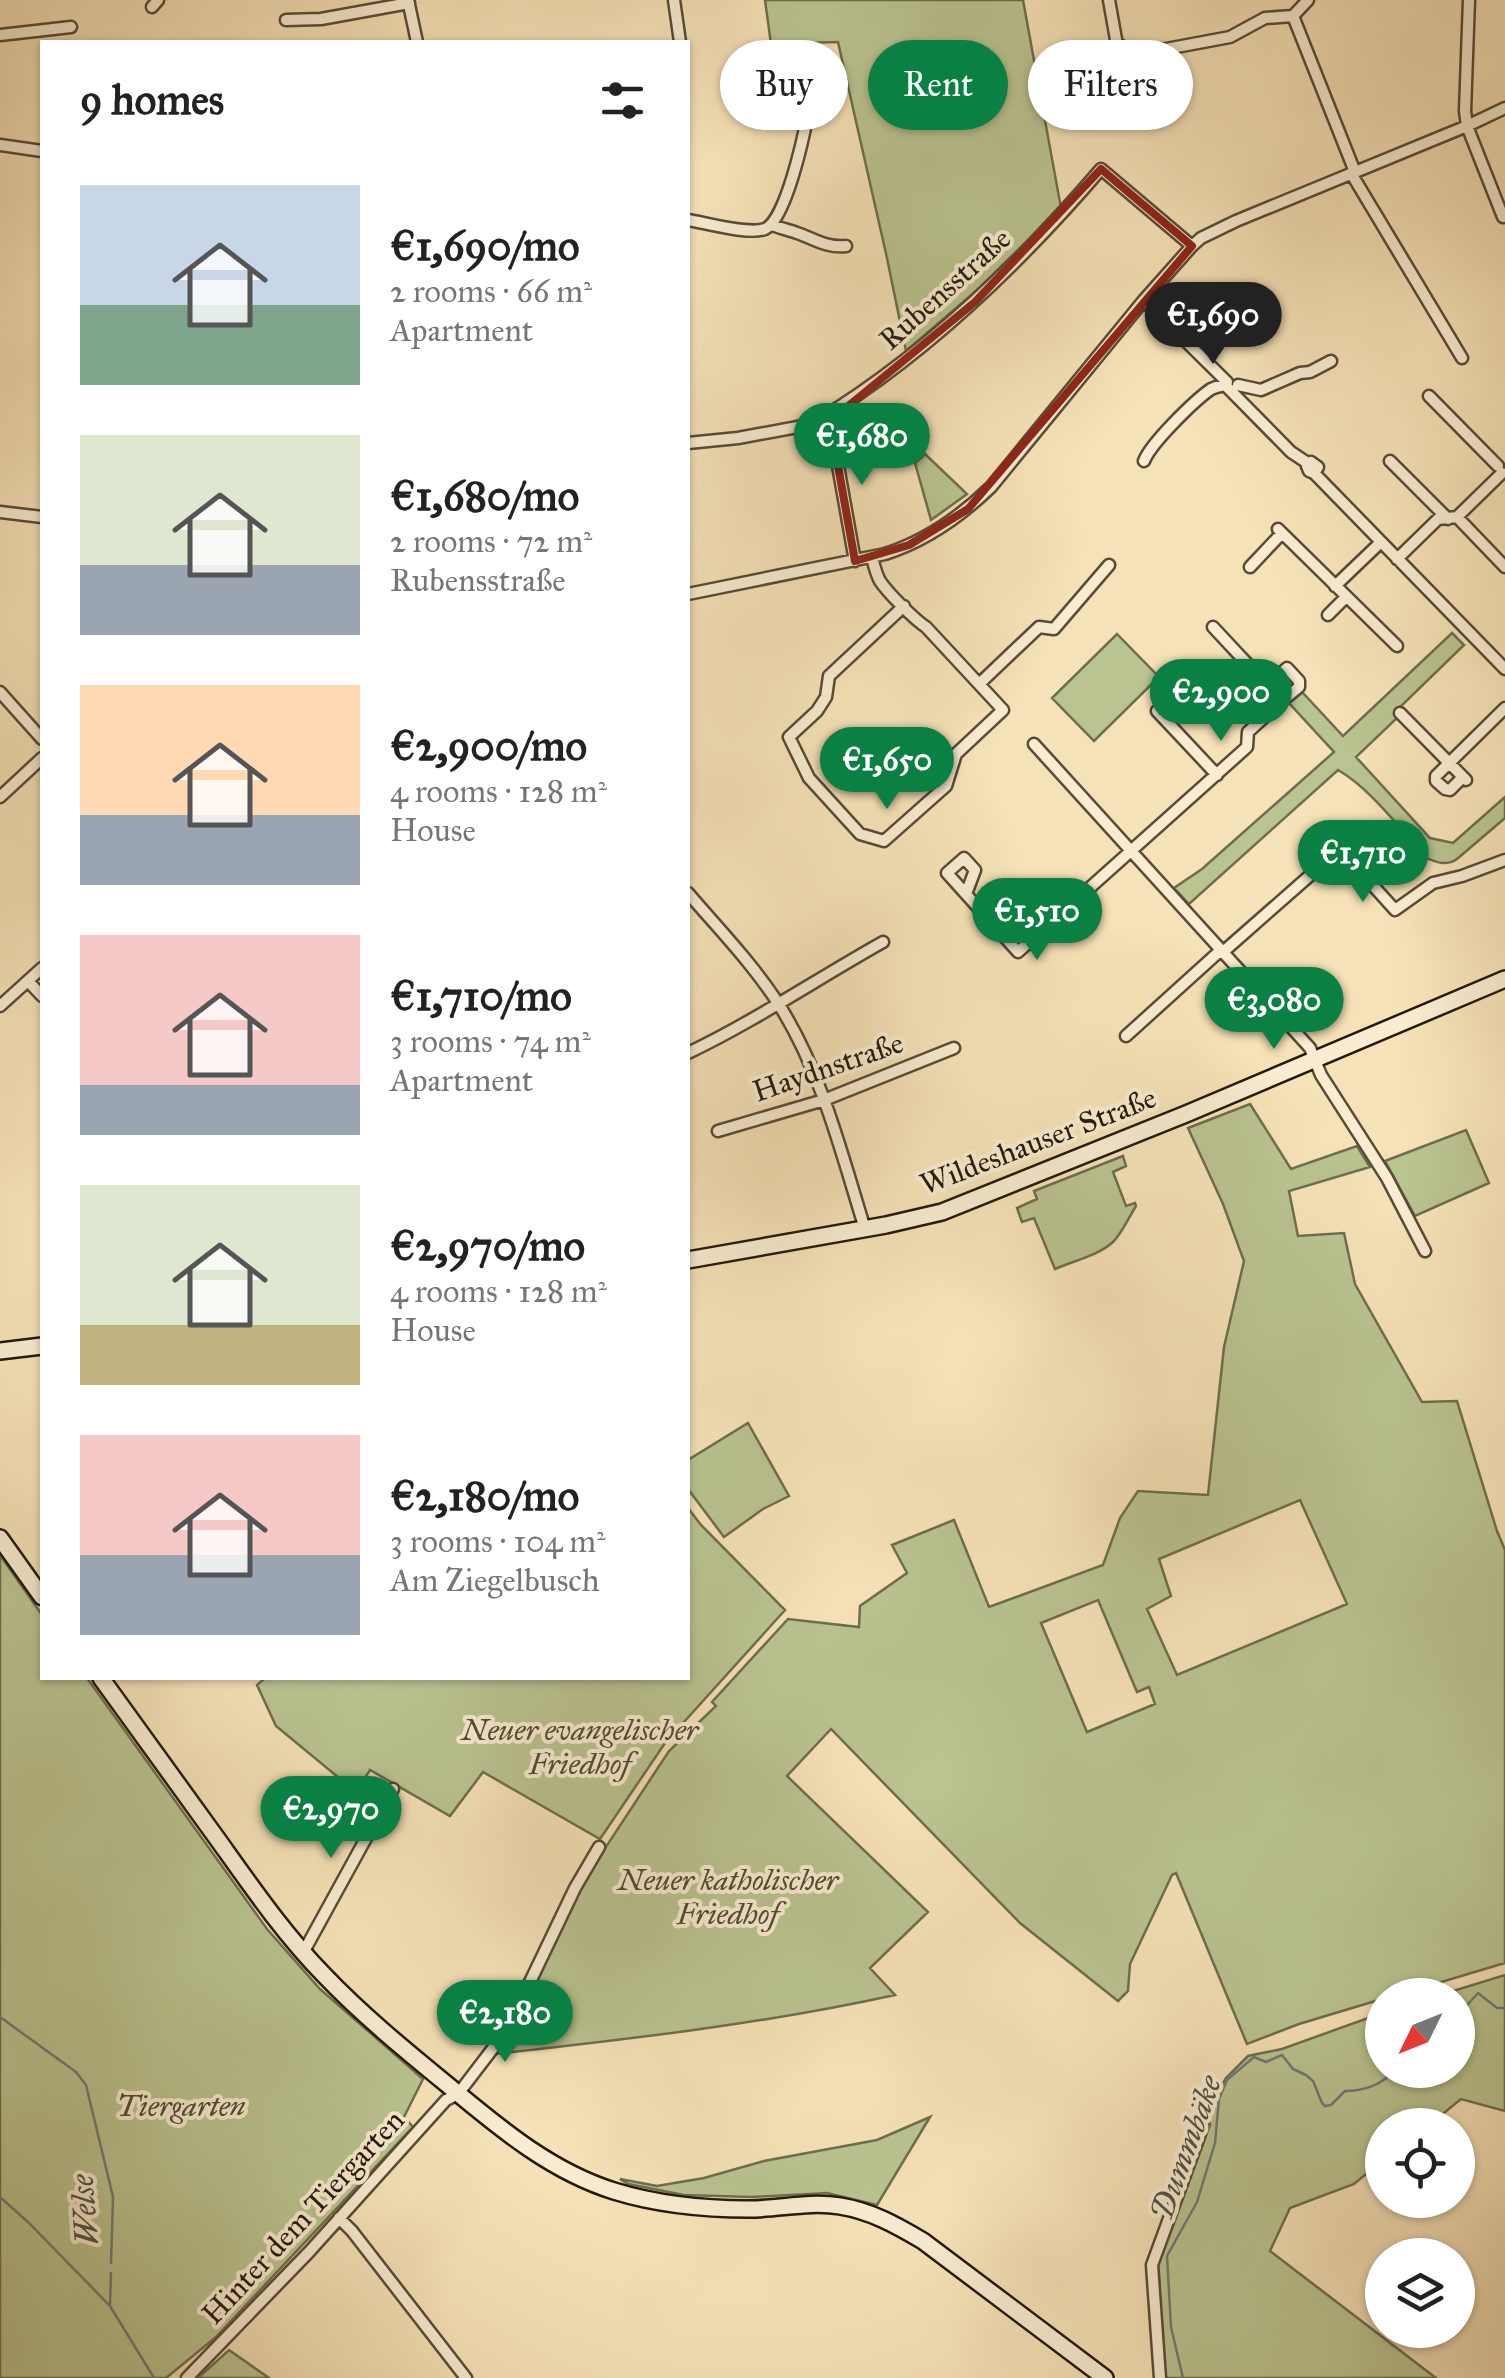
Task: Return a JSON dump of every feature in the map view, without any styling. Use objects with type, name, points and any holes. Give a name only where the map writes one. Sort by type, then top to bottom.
[{"type":"main road","name":"Wildeshauser Straße","points":[[690,1260],[942,1212],[1505,978]]},
{"type":"main road","points":[[0,1351],[40,1346]]},
{"type":"main road","points":[[0,1538],[40,1594]]},
{"type":"main road","points":[[102,1680],[252,1888],[304,1952],[358,2007],[458,2094],[551,2163],[613,2191],[687,2206],[746,2209],[817,2204],[842,2206],[892,2222],[1105,2378]]},
{"type":"street","points":[[674,0],[680,40]]},
{"type":"street","points":[[1109,0],[1116,40]]},
{"type":"street","points":[[1193,44],[1230,37],[1265,18],[1294,16],[1308,0]]},
{"type":"street","points":[[1470,0],[1467,126],[1504,218]]},
{"type":"street","points":[[286,20],[322,19],[408,1],[417,40]]},
{"type":"street","points":[[1294,16],[1353,172],[1462,358]]},
{"type":"street","points":[[0,36],[71,28]]},
{"type":"street","points":[[690,594],[872,558],[939,530],[968,510],[1004,472],[1144,300],[1200,238],[1505,108]]},
{"type":"street","points":[[690,220],[762,231],[772,225],[784,202],[805,130]]},
{"type":"street","points":[[0,145],[40,151]]},
{"type":"street","name":"Rubensstraße","points":[[830,421],[836,409],[902,363],[975,302],[1101,170],[1192,246]]},
{"type":"street","points":[[772,225],[823,245],[846,246]]},
{"type":"street","points":[[1144,300],[1505,669]]},
{"type":"street","points":[[1144,461],[1148,450],[1214,387],[1262,390],[1331,360]]},
{"type":"street","points":[[1429,396],[1502,471]]},
{"type":"street","points":[[690,444],[830,421],[855,561]]},
{"type":"street","points":[[1502,471],[1499,459],[1503,454]]},
{"type":"street","points":[[1390,461],[1505,567]]},
{"type":"street","points":[[1397,559],[1438,519],[1452,518],[1502,471]]},
{"type":"street","points":[[0,512],[40,517]]},
{"type":"street","points":[[1250,568],[1280,531],[1397,646]]},
{"type":"street","points":[[1335,586],[1381,542]]},
{"type":"street","points":[[872,558],[880,580],[1003,710],[956,754],[946,786],[884,841],[860,834],[809,778],[789,737],[817,711],[826,697],[829,676],[904,606]]},
{"type":"street","points":[[979,684],[1038,628],[1054,629],[1109,565]]},
{"type":"street","points":[[1328,614],[1346,597]]},
{"type":"street","points":[[1213,627],[1282,702]]},
{"type":"street","points":[[1496,660],[1505,650]]},
{"type":"street","points":[[966,894],[1018,952],[1248,747],[1248,732],[1299,687],[1287,668],[1268,685]]},
{"type":"street","points":[[0,692],[40,737]]},
{"type":"street","points":[[1400,713],[1449,763],[1465,780],[1450,790],[1445,790],[1436,776],[1449,763],[1505,708]]},
{"type":"street","points":[[1157,712],[1217,774]]},
{"type":"street","points":[[1034,744],[1310,1048],[1320,1075],[1387,1178],[1425,1251]]},
{"type":"street","points":[[0,797],[40,760]]},
{"type":"street","points":[[1126,1036],[1340,849],[1395,910],[1433,882],[1505,860]]},
{"type":"street","points":[[690,895],[778,1002],[814,1073],[865,1229]]},
{"type":"street","points":[[690,1053],[882,942]]},
{"type":"street","points":[[0,1006],[40,970]]},
{"type":"street","points":[[28,980],[40,994]]},
{"type":"street","name":"Haydnstraße","points":[[718,1131],[824,1100],[954,1048]]},
{"type":"street","points":[[304,1952],[392,1789]]},
{"type":"street","name":"Hinter dem Tiergarten","points":[[187,2378],[309,2252],[446,2100],[458,2094],[507,2030],[575,1888],[599,1847]]},
{"type":"street","points":[[1160,2378],[1152,2265],[1200,2134],[1204,2102]]},
{"type":"street","points":[[339,2218],[466,2378]]},
{"type":"highlighted area","points":[[1101,169],[1192,246],[968,509],[909,545],[855,561],[830,421],[975,302]]},
{"type":"green space","points":[[765,0],[1023,0],[1030,40],[1028,130],[1047,130],[1061,208],[976,291],[906,351],[848,86],[848,40],[770,40]]},
{"type":"green space","points":[[925,454],[967,494],[931,520],[915,463]]},
{"type":"green space","points":[[1452,633],[1464,645],[1397,710],[1396,719],[1356,757],[1430,838],[1453,843],[1505,797],[1505,818],[1457,859],[1438,862],[1427,858],[1373,798],[1338,770],[1189,904],[1174,888],[1202,869],[1334,752],[1289,703],[1302,692],[1343,736]]},
{"type":"green space","points":[[1117,634],[1159,677],[1094,741],[1052,698]]},
{"type":"green space","name":"Neuer katholischer Friedhof","points":[[1250,1104],[1291,1169],[1357,1146],[1370,1167],[1289,1191],[1298,1236],[1344,1233],[1355,1284],[1422,1402],[1457,1401],[1505,1550],[1505,1963],[1455,1978],[1365,1978],[1365,2004],[1247,2044],[1176,1873],[1130,1964],[1128,1991],[1118,2001],[1020,1923],[831,1729],[787,1776],[928,1912],[870,1968],[895,1995],[746,2022],[495,2054],[573,1897],[669,1751],[716,1706],[712,1702],[788,1619],[859,1627],[860,1606],[907,1573],[892,1545],[954,1520],[989,1607],[1103,1565],[1120,1518],[1138,1491],[1208,1495],[1224,1347],[1244,1261],[1188,1128]],"holes":[[[1300,1500],[1347,1604],[1177,1675],[1147,1609],[1171,1596],[1159,1559]],[[1098,1600],[1137,1692],[1149,1687],[1155,1704],[1087,1732],[1041,1623]]]},
{"type":"green space","points":[[1466,1130],[1489,1183],[1415,1216],[1385,1161]]},
{"type":"green space","points":[[1123,1156],[1126,1166],[1113,1172],[1126,1206],[1136,1206],[1123,1228],[1101,1250],[1055,1269],[1034,1218],[1022,1222],[1017,1208],[1037,1199],[1034,1191]]},
{"type":"green space","points":[[748,1423],[789,1496],[724,1537],[690,1492],[690,1459]]},
{"type":"green space","name":"Neuer evangelischer Friedhof","points":[[690,1511],[785,1610],[665,1743],[600,1839],[483,1772],[450,1816],[370,1770],[356,1792],[276,1726],[257,1685],[263,1680],[690,1680]]},
{"type":"green space","name":"Tiergarten","points":[[0,1555],[40,1612],[40,1680],[88,1680],[267,1929],[320,1989],[423,2079],[404,2117],[413,2127],[216,2337],[166,2378],[0,2378]]},
{"type":"green space","points":[[1505,1975],[1505,2111],[1461,2099],[1450,2108],[1365,2108],[1365,2175],[1354,2184],[1290,2208],[1270,2251],[1365,2324],[1365,2348],[1397,2348],[1436,2378],[1164,2378],[1158,2257],[1210,2125],[1209,2107],[1226,2078],[1248,2056],[1282,2049],[1365,2019],[1365,2088],[1475,2088],[1475,1984]]},
{"type":"green space","points":[[930,2117],[877,2205],[827,2193],[684,2195],[620,2179],[657,2186],[704,2178],[764,2161],[877,2140]]},
{"type":"green space","points":[[229,2350],[269,2378],[198,2378]]},
{"type":"waterway","name":"Dummbäke","points":[[1475,1996],[1478,1993],[1497,2008],[1505,2008]]},
{"type":"waterway","name":"Welse","points":[[0,2017],[76,2072],[86,2085],[113,2197],[111,2263]]},
{"type":"waterway","name":"Dummbäke","points":[[1183,2378],[1171,2327],[1167,2256],[1197,2202],[1215,2143],[1219,2099],[1227,2080],[1254,2057],[1266,2062],[1282,2055],[1293,2069],[1313,2081],[1325,2106],[1345,2091],[1366,2088]]},
{"type":"waterway","name":"Welse","points":[[0,2197],[110,2306],[154,2378]]},
{"type":"waterway","name":"Welse","points":[[110,2305],[111,2273]]}]
